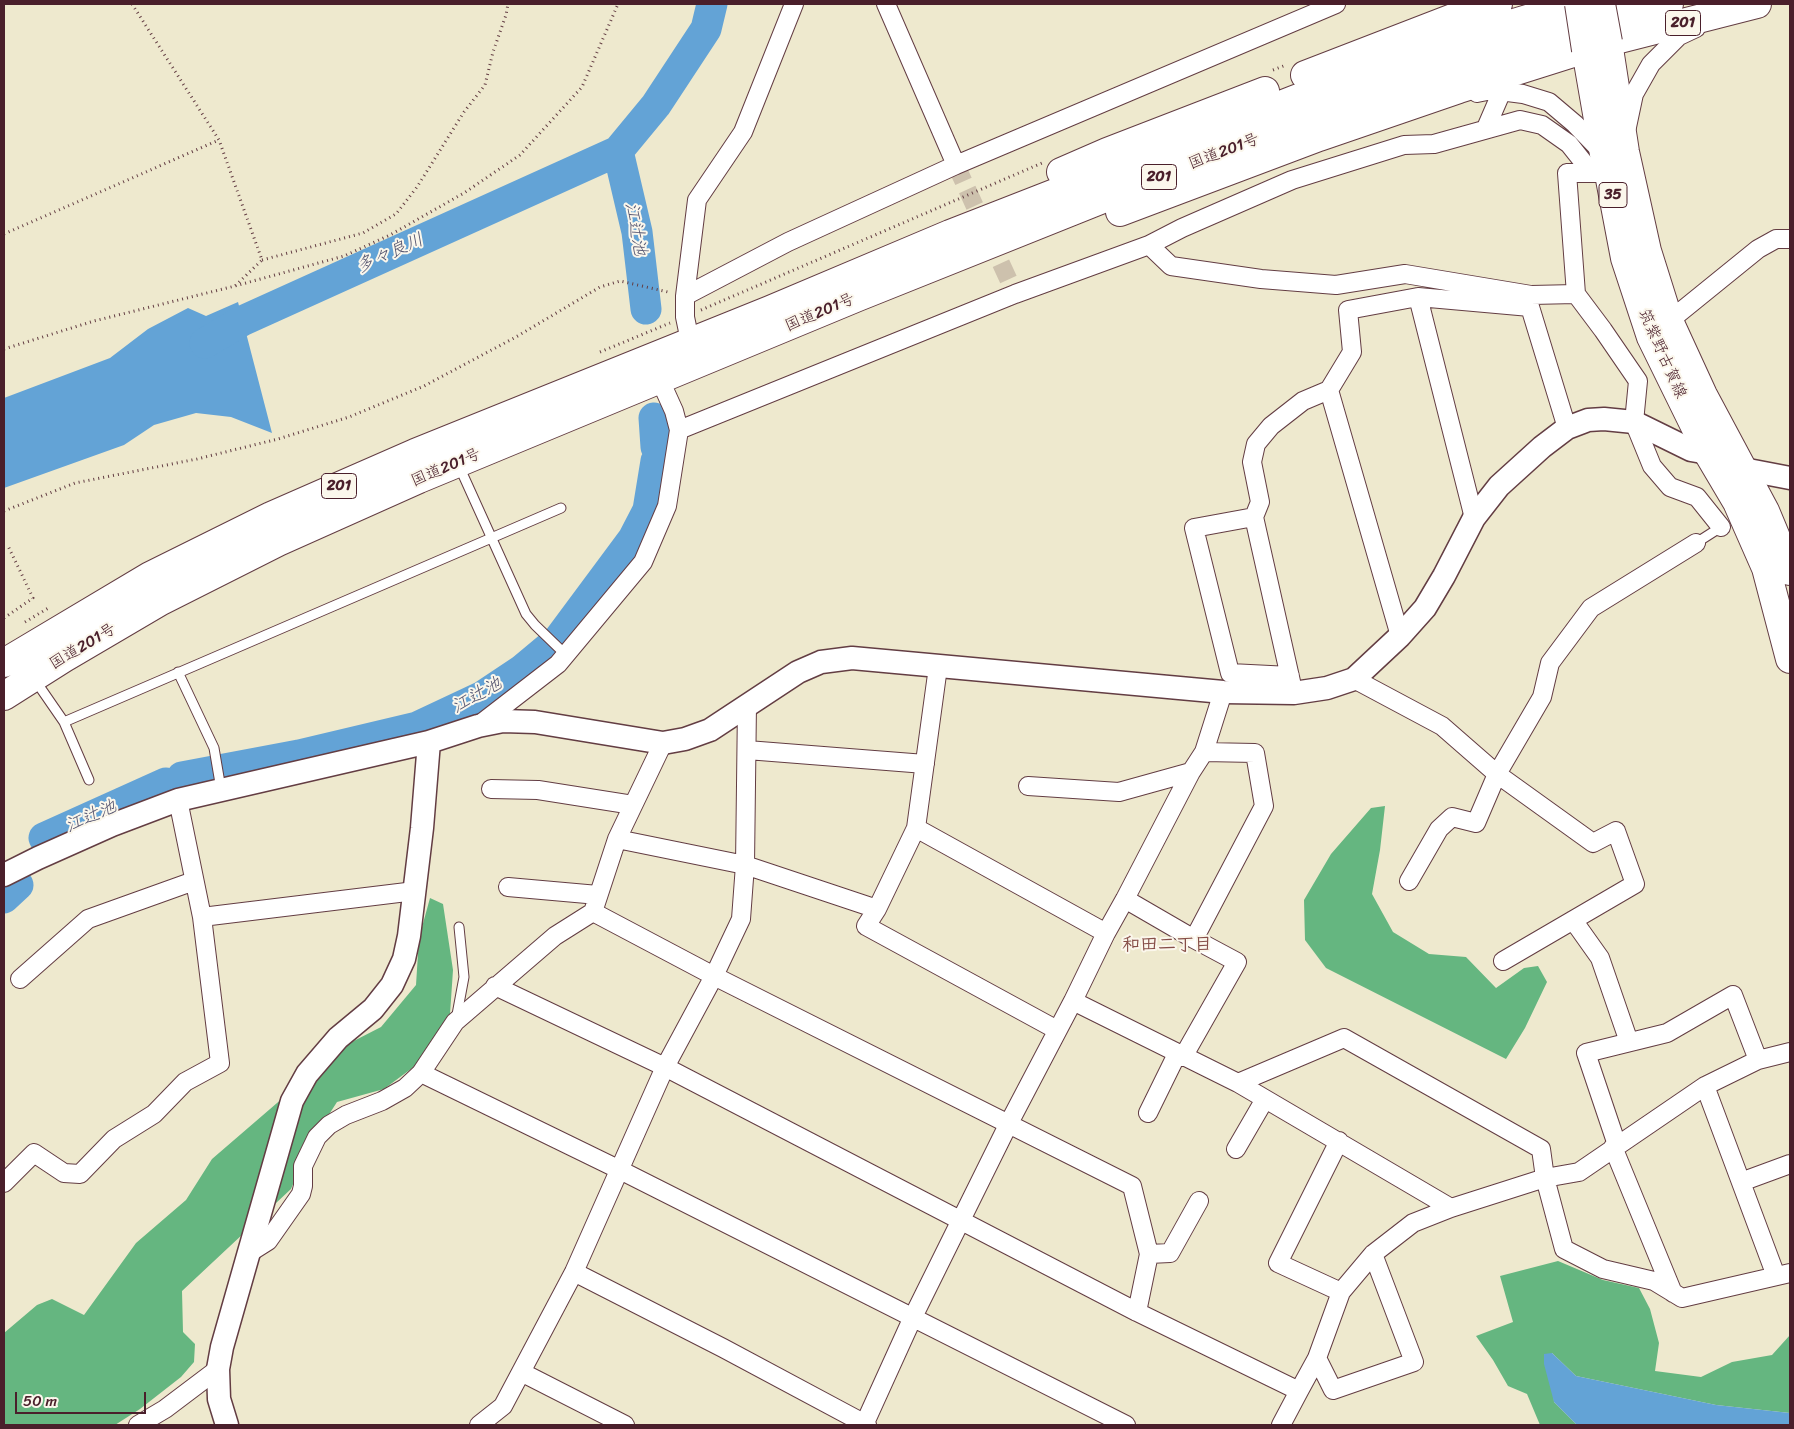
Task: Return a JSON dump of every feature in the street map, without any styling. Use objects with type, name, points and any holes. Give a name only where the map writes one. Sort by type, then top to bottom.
[{"type":"main road","name":"201","points":[[770,310],[814,276],[1107,152],[1463,14],[1498,4]]},
{"type":"main road","name":"筑紫野古賀線","points":[[1578,4],[1597,46]]},
{"type":"main road","name":"国道201号","points":[[4,663],[150,576],[271,516],[415,453],[770,310],[950,234],[1337,83],[1481,33],[1578,4]]},
{"type":"main road","name":"筑紫野古賀線","points":[[1601,4],[1597,46],[1608,163],[1625,258],[1660,329],[1708,454],[1737,502],[1766,568],[1790,659]]},
{"type":"main road","name":"国道201号","points":[[4,696],[72,653],[169,597],[278,542],[458,464],[858,297],[1155,178],[1346,105],[1482,60],[1669,4]]},
{"type":"main road","name":"201","points":[[759,339],[861,311],[1319,137],[1460,89],[1597,46],[1747,6]]},
{"type":"main road","name":"筑紫野古賀線","points":[[1660,329],[1703,395],[1743,469],[1764,510],[1790,571]]},
{"type":"street","points":[[690,341],[685,316],[685,296],[697,200],[743,132],[794,4]]},
{"type":"street","points":[[886,4],[956,165]]},
{"type":"street","points":[[685,296],[788,242],[956,165],[1336,4]]},
{"type":"street","points":[[1417,32],[1467,4]]},
{"type":"street","points":[[1721,527],[1697,497],[1670,487],[1652,466],[1634,422],[1638,382],[1576,294],[1567,173],[1608,163],[1625,133],[1634,94],[1651,64],[1680,36],[1747,6]]},
{"type":"street","points":[[1319,137],[1367,122],[1492,90],[1522,94],[1549,102],[1575,124],[1608,163]]},
{"type":"street","points":[[1486,128],[1502,91]]},
{"type":"street","points":[[678,430],[1015,294],[1149,245],[1182,228],[1292,180],[1404,145],[1434,144],[1520,120],[1542,125],[1569,144],[1608,163]]},
{"type":"street","points":[[1660,329],[1758,249],[1776,239],[1790,239]]},
{"type":"street","points":[[1149,245],[1171,266],[1262,279],[1336,285],[1405,274],[1531,295],[1576,294]]},
{"type":"street","points":[[1292,685],[1254,517],[1260,502],[1252,462],[1256,444],[1271,426],[1303,401],[1329,390],[1352,352],[1348,310],[1418,297],[1530,307],[1567,428]]},
{"type":"street","points":[[1418,297],[1474,518]]},
{"type":"street","points":[[478,726],[558,664],[643,562],[667,506],[678,430],[674,411],[660,380]]},
{"type":"street","points":[[1329,390],[1400,636]]},
{"type":"street","points":[[1254,517],[1194,528],[1230,673],[1292,685],[1327,688],[1354,679],[1400,636],[1425,608],[1474,518],[1499,486],[1542,447],[1567,428],[1588,420],[1604,419],[1634,422],[1691,450],[1708,454],[1743,469],[1790,478]]},
{"type":"street","points":[[1409,881],[1439,829],[1452,817],[1476,823],[1497,774],[1542,697],[1550,663],[1591,608],[1696,543]]},
{"type":"street","points":[[4,876],[38,858],[112,825],[178,800],[429,742],[478,726],[503,721],[535,722],[663,743],[685,739],[710,730],[798,672],[821,662],[852,658],[1223,692],[1292,685]]},
{"type":"street","points":[[938,667],[916,828],[877,910],[866,926],[1057,1030]]},
{"type":"street","points":[[1354,679],[1442,726],[1497,774],[1593,843],[1616,831],[1635,884],[1503,961]]},
{"type":"street","points":[[574,1272],[723,1348],[865,1425],[914,1317],[1009,1123],[1073,1001],[1106,933],[1191,772],[1204,752],[1223,692]]},
{"type":"street","points":[[480,1425],[503,1406],[574,1272],[666,1068],[714,976],[741,919],[746,865],[747,704]]},
{"type":"street","points":[[227,1425],[219,1399],[218,1369],[222,1347],[292,1101],[307,1074],[338,1038],[373,1009],[392,984],[404,959],[410,936],[429,742]]},
{"type":"street","points":[[249,1253],[268,1241],[301,1194],[303,1166],[317,1138],[330,1125],[346,1115],[382,1101],[405,1088],[420,1073],[455,1022],[555,936],[593,912],[617,839],[663,743]]},
{"type":"street","points":[[747,750],[925,764]]},
{"type":"street","points":[[1194,939],[1264,806],[1254,753],[1204,752]]},
{"type":"street","points":[[1028,786],[1119,792],[1191,772]]},
{"type":"street","points":[[491,789],[538,790],[633,806]]},
{"type":"street","points":[[4,1183],[34,1153],[64,1173],[80,1174],[114,1139],[154,1114],[185,1082],[220,1063],[202,917],[178,800]]},
{"type":"street","points":[[916,828],[1106,933]]},
{"type":"street","points":[[617,839],[746,865],[877,910]]},
{"type":"street","points":[[20,980],[88,919],[194,881]]},
{"type":"street","points":[[508,887],[598,895]]},
{"type":"street","points":[[202,917],[415,891]]},
{"type":"street","points":[[1125,898],[1237,962],[1148,1113]]},
{"type":"street","points":[[593,912],[714,976],[1132,1186],[1149,1254],[1137,1312]]},
{"type":"street","points":[[1573,920],[1600,958],[1629,1042]]},
{"type":"street","points":[[495,986],[666,1068],[1137,1312],[1298,1391]]},
{"type":"street","points":[[1673,1292],[1615,1146],[1586,1053],[1667,1033],[1733,995],[1758,1060]]},
{"type":"street","points":[[1073,1001],[1238,1084],[1339,1141],[1450,1208]]},
{"type":"street","points":[[1238,1084],[1344,1038],[1541,1149],[1546,1178],[1564,1249],[1603,1269],[1654,1281],[1682,1298],[1783,1274],[1741,1182],[1705,1086]]},
{"type":"street","points":[[1281,1425],[1298,1391],[1318,1358],[1342,1292],[1373,1254],[1413,1224],[1450,1208],[1546,1178],[1579,1172],[1705,1086],[1758,1060],[1790,1052]]},
{"type":"street","points":[[420,1073],[620,1170],[1126,1425]]},
{"type":"street","points":[[1236,1149],[1265,1099]]},
{"type":"street","points":[[1339,1141],[1278,1263],[1342,1292]]},
{"type":"street","points":[[1741,1182],[1790,1164]]},
{"type":"street","points":[[1149,1254],[1170,1253],[1199,1201]]},
{"type":"street","points":[[1318,1358],[1333,1390],[1414,1362],[1373,1254]]},
{"type":"street","points":[[138,1425],[165,1409],[218,1369]]},
{"type":"street","points":[[521,1372],[625,1425]]},
{"type":"lane","points":[[458,464],[526,614],[566,656]]},
{"type":"lane","points":[[64,722],[561,508]]},
{"type":"lane","points":[[1696,543],[1721,527]]},
{"type":"lane","points":[[178,672],[214,748],[221,789]]},
{"type":"lane","points":[[33,677],[64,722],[89,780]]},
{"type":"lane","points":[[455,1022],[464,977],[459,927]]},
{"type":"path","points":[[132,4],[219,140],[262,260]]},
{"type":"path","points":[[235,286],[262,260],[363,233],[396,214],[417,187],[460,119],[485,85],[508,4]]},
{"type":"path","points":[[4,350],[94,321],[235,286],[344,256],[390,235],[464,193],[520,156],[582,87],[618,4]]},
{"type":"path","points":[[4,234],[219,140]]},
{"type":"path","points":[[4,512],[75,483],[206,457],[278,439],[349,417],[424,386],[516,337],[600,287],[620,281],[685,296]]},
{"type":"path","points":[[4,618],[33,598],[8,546]]},
{"type":"green space","points":[[1385,806],[1372,894],[1393,932],[1429,954],[1466,957],[1496,988],[1524,968],[1538,966],[1547,982],[1525,1028],[1506,1059],[1326,968],[1305,940],[1304,900],[1331,854],[1371,808]]},
{"type":"green space","points":[[430,898],[443,904],[453,970],[450,1014],[423,1060],[384,1089],[337,1102],[310,1144],[291,1189],[182,1291],[183,1332],[195,1344],[194,1362],[181,1377],[140,1409],[115,1425],[4,1425],[4,1333],[37,1305],[52,1299],[84,1315],[136,1243],[186,1200],[212,1159],[342,1047],[381,1027],[416,985],[419,938]]},
{"type":"green space","points":[[1558,1261],[1603,1280],[1639,1288],[1650,1309],[1659,1343],[1655,1371],[1701,1377],[1732,1362],[1772,1355],[1790,1335],[1790,1413],[1716,1405],[1576,1376],[1552,1353],[1554,1402],[1577,1425],[1540,1425],[1527,1394],[1508,1386],[1476,1336],[1513,1322],[1500,1276]]},
{"type":"water","points":[[238,302],[272,433],[231,417],[196,413],[154,425],[124,445],[4,488],[4,398],[110,358],[148,329],[188,308],[206,316]]},
{"type":"water","points":[[1552,1353],[1576,1376],[1716,1405],[1790,1413],[1790,1425],[1577,1425],[1554,1402],[1544,1364],[1544,1354]]},
{"type":"waterway","name":"多々良川","points":[[205,343],[242,321],[618,151],[656,105],[706,29],[712,4]]},
{"type":"waterway","name":"江辻池","points":[[618,151],[637,232],[646,309]]},
{"type":"waterway","name":"江辻池","points":[[654,418],[656,447]]},
{"type":"waterway","name":"江辻池","points":[[182,777],[299,755],[417,727],[483,696],[522,670],[558,640],[633,539],[648,510],[656,461]]},
{"type":"waterway","name":"江辻池","points":[[44,838],[166,783]]},
{"type":"waterway","name":"江辻池","points":[[4,898],[18,885]]},
{"type":"tunnel","points":[[956,165],[1015,294]]},
{"type":"district","name":"和田二丁目","points":[[1167,945]]}]
